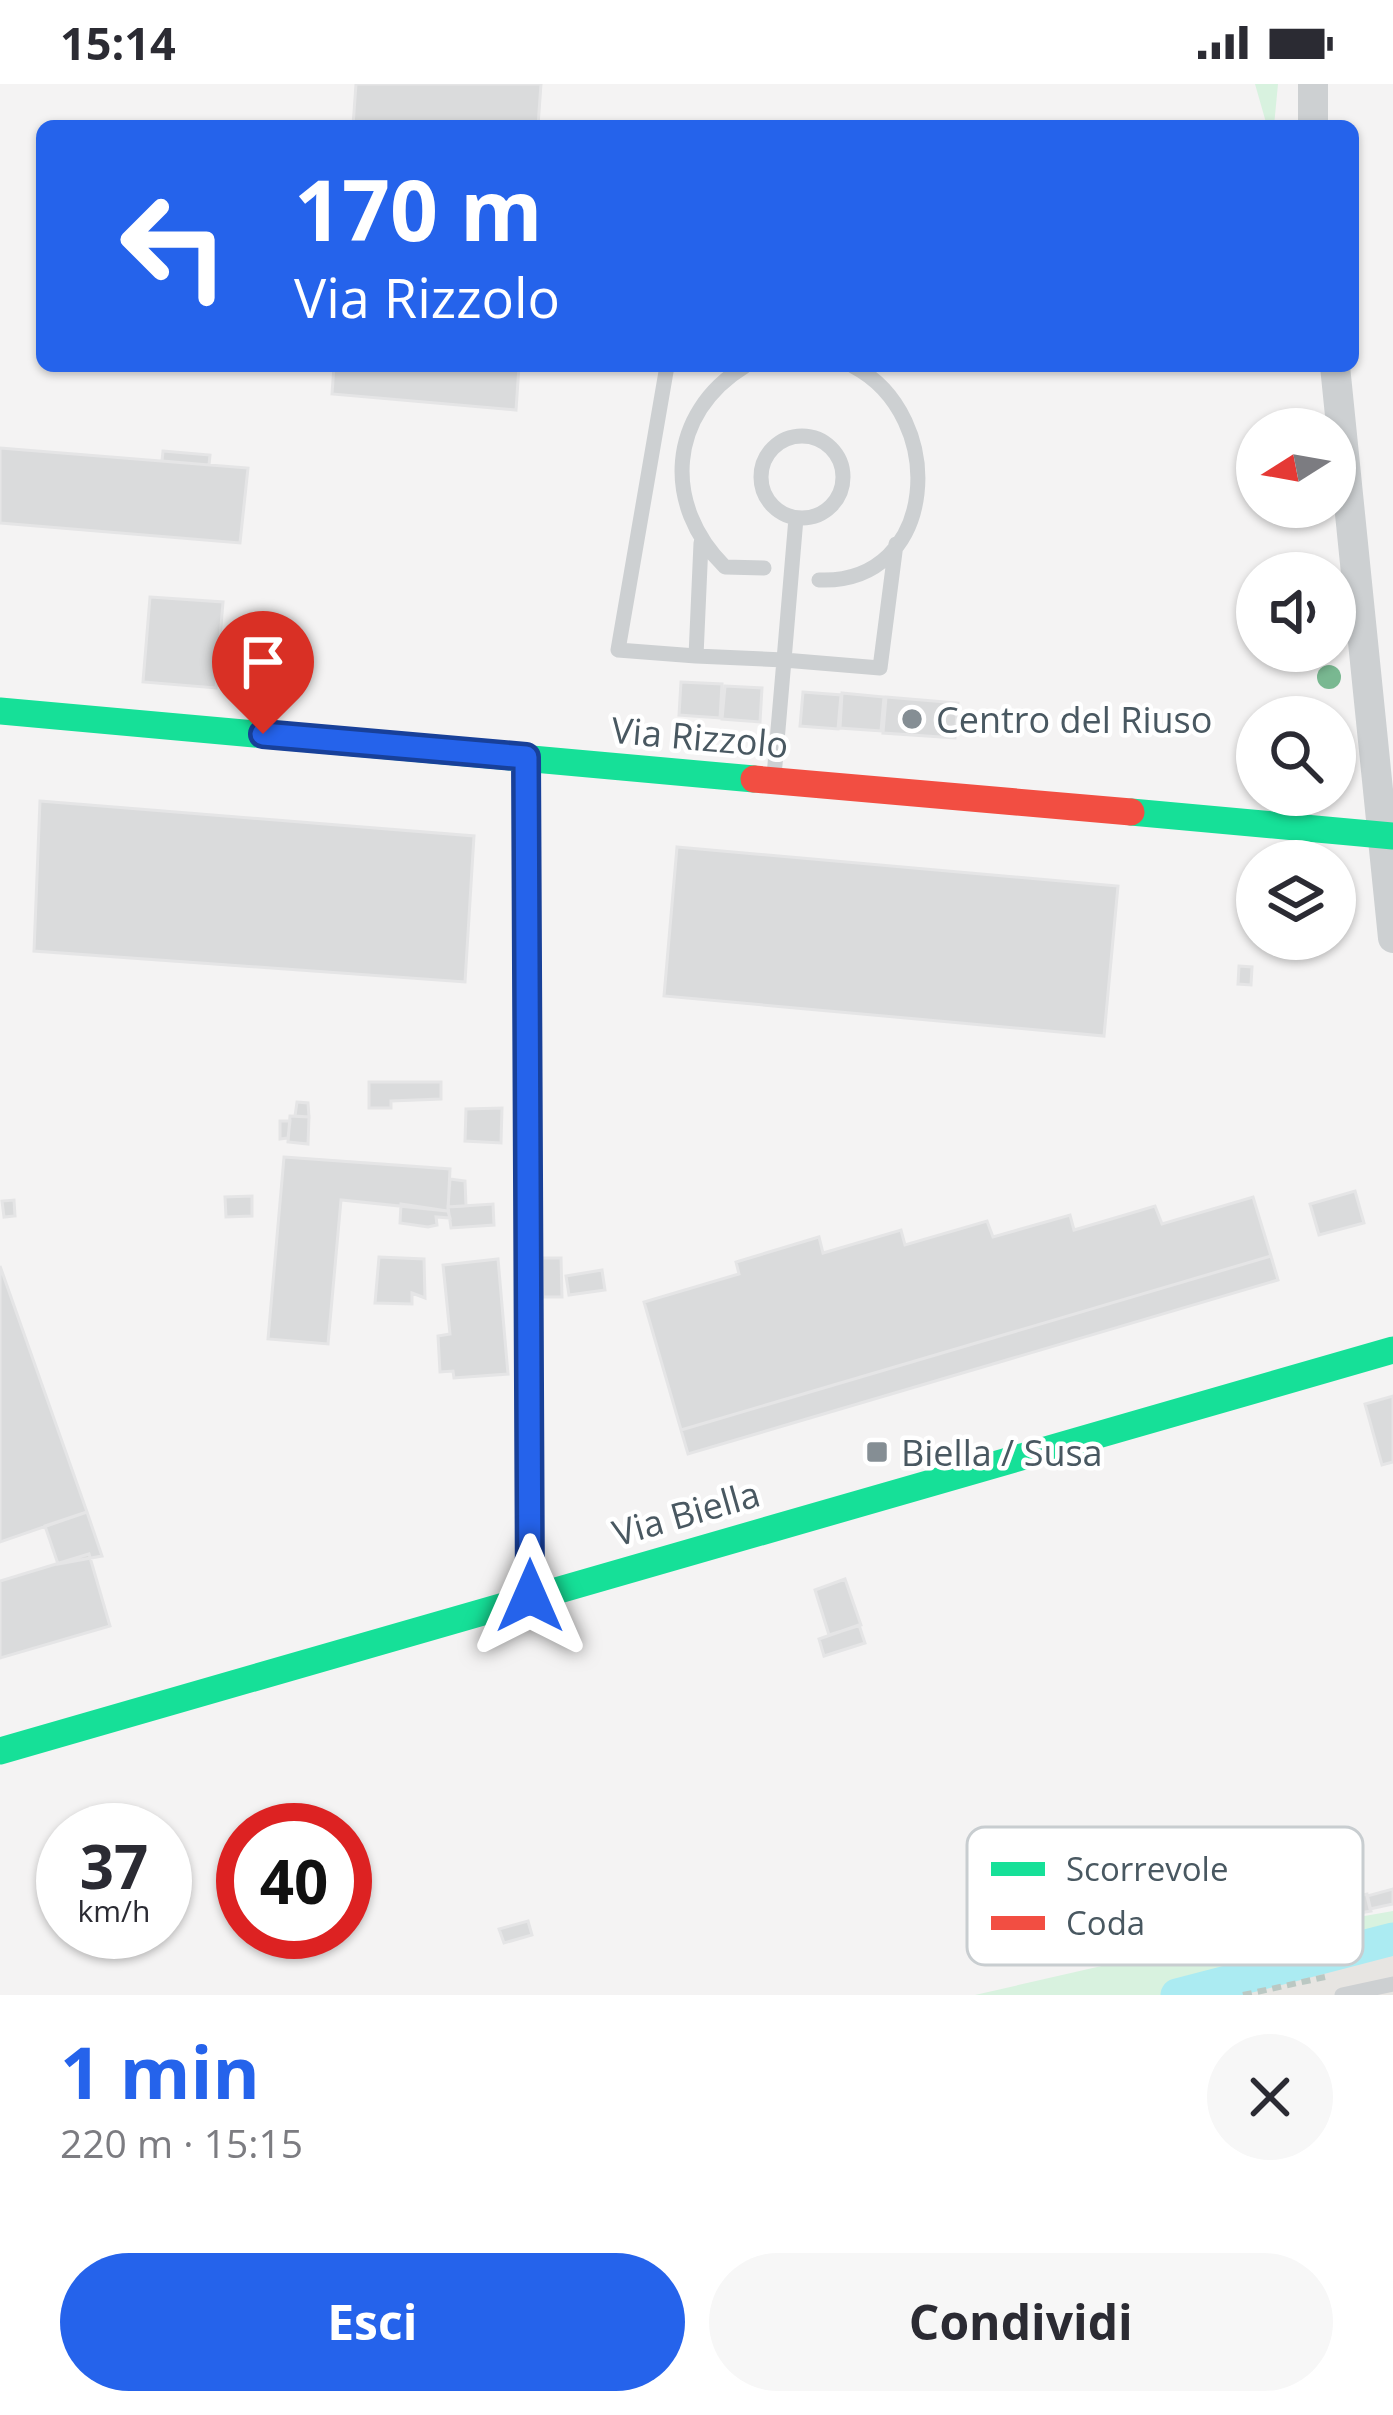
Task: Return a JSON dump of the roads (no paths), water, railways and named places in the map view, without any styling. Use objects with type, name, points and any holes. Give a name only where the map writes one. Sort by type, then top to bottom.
[{"type":"street","points":[[1313,84],[1313,120]]},
{"type":"street","points":[[1336,372],[1393,938]]},
{"type":"street","name":"Via Rizzolo","points":[[0,711],[1386,835]]},
{"type":"street","points":[[526,757],[530,1596]]},
{"type":"street","name":"Via Biella","points":[[0,1751],[1393,1350]]},
{"type":"lane","points":[[666,372],[618,650],[880,668],[896,544]]},
{"type":"lane","points":[[696,656],[701,543],[680,486],[685,438],[708,395],[737,372]]},
{"type":"lane","points":[[819,580],[842,581],[866,574],[896,544],[914,512],[919,485],[913,433],[885,388],[862,372]]},
{"type":"lane","points":[[810,436],[835,451],[844,478],[833,505],[821,514],[796,518],[770,502],[760,476],[763,462],[782,440],[810,436]]},
{"type":"lane","points":[[774,779],[796,518]]},
{"type":"lane","points":[[701,543],[725,567],[764,568]]},
{"type":"lane","points":[[1342,1995],[1393,1984]]},
{"type":"waterway","points":[[1363,1947],[1393,1939]]},
{"type":"waterway","points":[[1177,1995],[1293,1965]]},
{"type":"place","name":"Centro del Riuso","points":[[912,719]]},
{"type":"place","name":"Biella / Susa","points":[[877,1452]]}]
